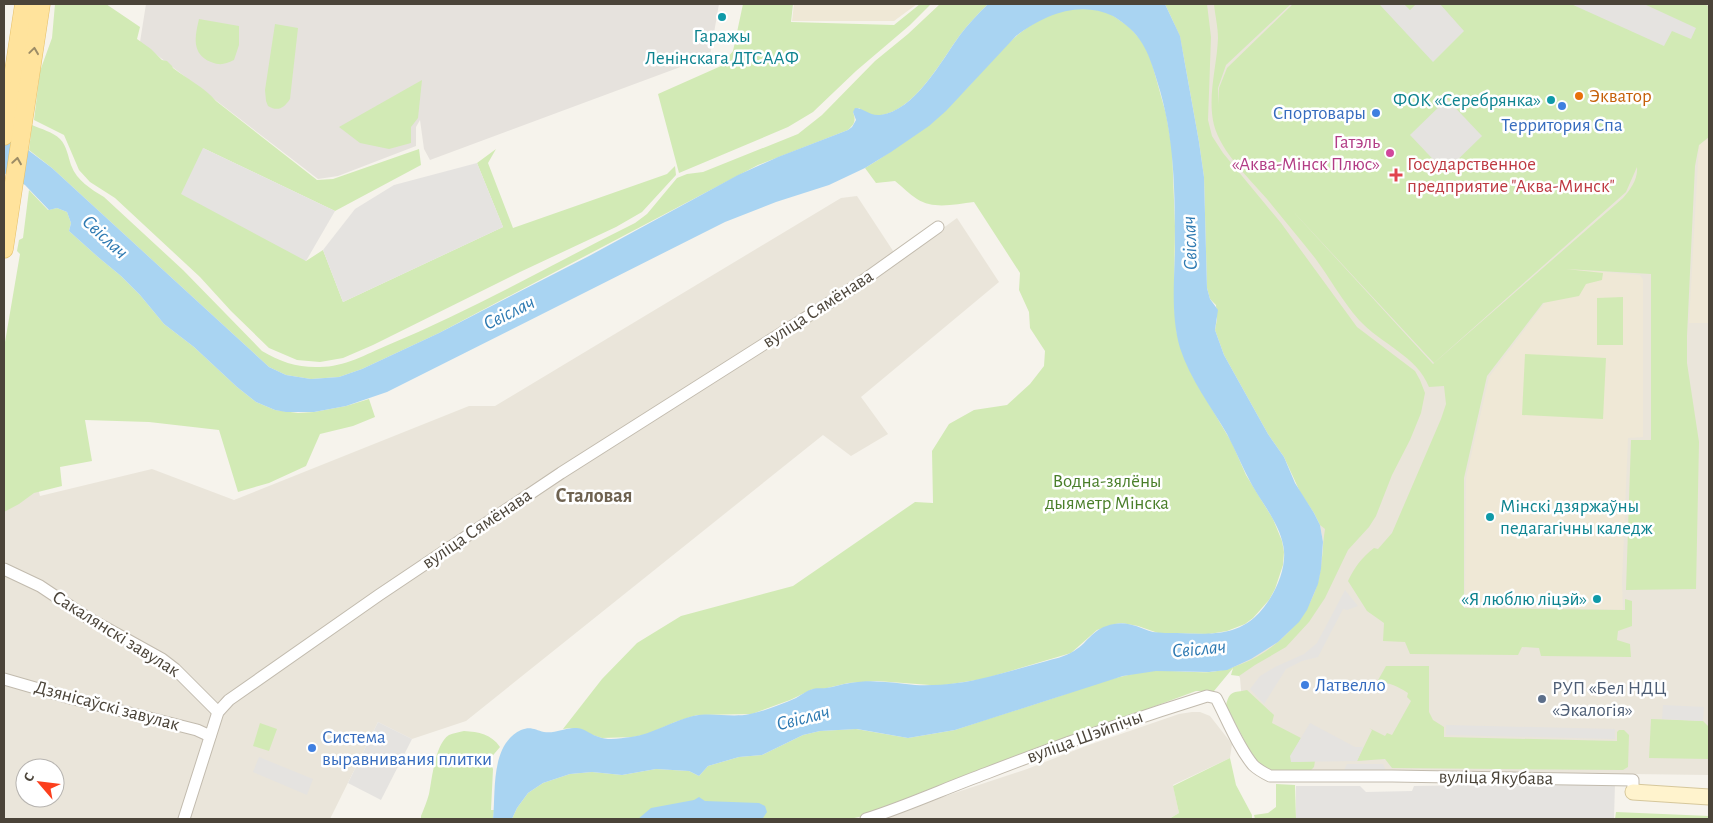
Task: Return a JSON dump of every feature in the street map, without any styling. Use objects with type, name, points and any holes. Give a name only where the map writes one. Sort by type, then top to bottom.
[{"type":"main road","points":[[4,136],[24,4]]},
{"type":"main road","points":[[4,248],[42,4]]},
{"type":"street","name":"вуліца Сямёнава","points":[[184,819],[218,712],[229,700],[387,589],[560,473],[854,287],[938,227]]},
{"type":"street","name":"Сакалянскі завулак","points":[[4,569],[40,586],[88,618],[162,659],[185,678],[218,712]]},
{"type":"street","name":"Дзянісаўскі завулак","points":[[4,679],[70,698],[197,730],[210,736]]},
{"type":"street","name":"вуліца Шэйпічы","points":[[866,819],[899,809],[985,774],[1090,735],[1207,696],[1216,698],[1253,766],[1270,776]]},
{"type":"street","name":"вуліца Якубава","points":[[1270,776],[1633,780],[1633,792],[1709,797]]},
{"type":"shaded area","points":[[146,4],[719,4],[710,56],[430,160],[424,149],[420,120],[416,127],[416,146],[338,176],[318,179],[140,42]]},
{"type":"shaded area","points":[[794,4],[917,4],[894,21],[792,21]]},
{"type":"shaded area","points":[[1168,4],[1709,4],[1709,775],[1553,773],[1270,775],[1246,748],[1240,678],[1234,667],[1323,556],[1323,542],[1319,520],[1205,177],[1189,71]]},
{"type":"shaded area","points":[[1404,4],[1410,10],[1416,4],[1440,4],[1464,31],[1433,62],[1380,5]]},
{"type":"shaded area","points":[[1571,4],[1644,4],[1696,28],[1691,39],[1672,31],[1664,46]]},
{"type":"shaded area","points":[[1447,99],[1482,136],[1445,172],[1410,135]]},
{"type":"shaded area","points":[[1709,137],[1709,323],[1689,323],[1699,145]]},
{"type":"shaded area","points":[[203,148],[335,211],[306,261],[181,194]]},
{"type":"shaded area","points":[[477,163],[503,227],[343,302],[323,250],[355,209],[394,185]]},
{"type":"shaded area","points":[[857,196],[899,260],[957,218],[999,282],[861,397],[888,434],[851,456],[823,435],[466,721],[412,739],[378,722],[330,819],[4,819],[4,460],[27,450],[40,496],[152,469],[234,500],[469,406],[495,406],[841,198]]},
{"type":"shaded area","points":[[1570,269],[1640,275],[1643,280],[1643,437],[1628,438],[1622,582],[1623,610],[1465,605],[1466,478],[1489,377]]},
{"type":"shaded area","points":[[1345,590],[1358,606],[1347,610],[1343,609],[1318,657],[1302,661],[1286,669],[1264,704],[1250,689],[1260,676],[1304,654],[1317,643]]},
{"type":"shaded area","points":[[1663,705],[1704,707],[1703,721],[1662,719]]},
{"type":"shaded area","points":[[1200,712],[1210,716],[1232,744],[1230,758],[1173,785],[1179,813],[1169,819],[876,819],[1027,769],[1086,746],[1179,714]]},
{"type":"shaded area","points":[[378,722],[412,739],[381,800],[348,783]]},
{"type":"shaded area","points":[[1310,723],[1355,747],[1363,747],[1357,761],[1291,762],[1290,756]]},
{"type":"shaded area","points":[[1446,725],[1615,729],[1615,739],[1446,735]]},
{"type":"shaded area","points":[[259,757],[313,779],[307,795],[253,772]]},
{"type":"shaded area","points":[[1347,764],[1383,764],[1387,772],[1343,772]]},
{"type":"shaded area","points":[[1615,783],[1614,819],[1296,819],[1296,786],[1360,786],[1366,792],[1412,791],[1414,786]]},
{"type":"green space","points":[[55,4],[106,4],[140,27],[137,39],[162,60],[167,61],[173,68],[206,91],[216,101],[317,180],[333,179],[419,149],[421,165],[335,211],[203,148],[306,261],[323,250],[343,302],[503,227],[477,163],[496,149],[488,163],[513,228],[667,174],[675,166],[676,175],[642,212],[616,227],[343,358],[320,362],[297,360],[269,348],[200,277],[115,198],[90,182],[79,170],[64,135],[34,120],[40,71],[52,38]]},
{"type":"green space","points":[[743,4],[793,4],[791,22],[894,25],[920,4],[931,4],[813,112],[788,127],[679,173],[658,94],[721,66],[733,51]]},
{"type":"green space","points":[[940,4],[988,4],[963,31],[923,87],[912,99],[899,108],[886,114],[872,115],[859,108],[853,112],[854,122],[848,130],[758,165],[439,333],[362,369],[339,377],[311,379],[286,375],[269,367],[52,168],[29,150],[32,125],[60,139],[77,176],[89,188],[104,197],[183,270],[262,351],[297,365],[312,367],[338,365],[450,317],[635,223],[647,214],[677,178],[687,174],[703,172],[798,134],[822,115],[875,61]]},
{"type":"green space","points":[[1165,4],[1207,4],[1211,37],[1208,120],[1212,136],[1223,153],[1281,223],[1357,327],[1415,371],[1425,393],[1421,413],[1392,475],[1376,516],[1369,527],[1348,550],[1325,598],[1309,622],[1286,647],[1239,676],[1231,675],[1233,668],[1214,691],[1196,691],[985,769],[870,815],[849,819],[512,819],[517,808],[528,793],[543,783],[570,774],[592,772],[622,775],[656,769],[689,771],[699,776],[708,766],[739,757],[762,755],[803,735],[820,731],[856,729],[908,738],[955,730],[1101,682],[1130,675],[1158,671],[1211,672],[1229,669],[1246,662],[1278,642],[1303,615],[1312,599],[1318,582],[1325,529],[1320,525],[1300,492],[1284,457],[1268,434],[1224,355],[1215,330],[1217,319],[1216,305],[1210,299],[1207,288],[1204,177],[1199,142],[1180,36]]},
{"type":"green space","points":[[1214,4],[1291,4],[1226,65],[1218,88],[1218,105],[1219,88],[1227,68],[1293,4],[1705,4],[1709,7],[1709,137],[1699,145],[1695,166],[1687,336],[1687,363],[1699,442],[1696,589],[1626,590],[1631,440],[1651,440],[1651,274],[1566,269],[1603,273],[1602,280],[1586,284],[1579,296],[1543,303],[1487,376],[1464,478],[1464,608],[1625,610],[1625,599],[1632,601],[1632,626],[1618,631],[1617,640],[1630,644],[1631,657],[1541,656],[1539,648],[1522,647],[1518,655],[1410,654],[1405,642],[1383,641],[1384,623],[1367,611],[1348,581],[1362,559],[1374,548],[1378,549],[1392,533],[1441,419],[1446,404],[1444,386],[1429,387],[1416,367],[1359,320],[1315,258],[1229,155],[1218,135],[1212,114],[1212,92],[1218,38]],"holes":[[[1637,167],[1633,184],[1623,198],[1433,364],[1289,207],[1434,363],[1626,192]]]},
{"type":"green space","name":"Водна-зялёны дыяметр Мінска","points":[[1077,7],[1099,9],[1109,13],[1128,26],[1143,42],[1151,60],[1166,114],[1172,148],[1175,226],[1174,304],[1177,334],[1193,377],[1232,443],[1246,475],[1273,519],[1282,541],[1284,552],[1283,565],[1269,600],[1245,624],[1227,631],[1209,634],[1158,633],[1138,626],[1122,623],[1115,624],[1097,630],[1071,653],[983,679],[945,685],[877,681],[848,683],[823,689],[813,689],[752,714],[697,715],[648,734],[633,737],[602,738],[570,728],[563,729],[602,679],[637,643],[681,616],[793,586],[915,502],[933,503],[932,451],[949,424],[974,410],[1007,405],[1030,384],[1044,366],[1045,351],[1030,328],[1029,312],[1019,290],[1020,273],[974,202],[945,205],[930,204],[914,197],[895,181],[876,183],[865,168],[902,143],[964,92],[1000,51],[1022,32],[1047,16]]},
{"type":"green space","points":[[199,19],[239,26],[239,45],[234,60],[218,64],[205,59],[200,54],[196,44]]},
{"type":"green space","points":[[275,24],[298,28],[290,99],[283,107],[278,109],[268,106],[265,90]]},
{"type":"green space","points":[[422,80],[418,118],[411,127],[411,143],[389,149],[360,143],[339,127]]},
{"type":"green space","points":[[29,190],[48,210],[57,208],[67,212],[71,223],[69,231],[121,276],[164,324],[194,347],[256,402],[275,410],[298,413],[346,406],[369,399],[375,417],[353,426],[320,434],[306,466],[269,483],[238,492],[219,430],[149,422],[85,420],[92,461],[60,467],[62,486],[34,493],[4,512],[4,348],[20,254],[17,251],[19,240],[23,238]]},
{"type":"green space","points":[[1623,297],[1623,345],[1597,345],[1597,298]]},
{"type":"green space","points":[[1525,354],[1606,358],[1603,419],[1522,415]]},
{"type":"green space","points":[[1386,666],[1429,666],[1429,712],[1433,720],[1444,727],[1444,737],[1617,741],[1617,732],[1624,730],[1629,735],[1628,767],[1623,770],[1392,768],[1385,759],[1357,761],[1372,730],[1369,728],[1385,736],[1387,733],[1392,735],[1411,701],[1407,697],[1408,693],[1400,688],[1377,682]]},
{"type":"green space","points":[[1247,690],[1274,715],[1272,723],[1301,738],[1291,756],[1291,762],[1315,761],[1314,767],[1309,772],[1272,772],[1255,761],[1226,705],[1231,694]]},
{"type":"green space","points":[[1651,719],[1703,721],[1709,727],[1709,759],[1649,758]]},
{"type":"green space","points":[[260,723],[277,729],[269,751],[253,746]]},
{"type":"green space","points":[[464,731],[475,732],[493,739],[500,747],[489,760],[493,769],[491,810],[494,810],[493,819],[421,819],[440,746],[449,735]]},
{"type":"green space","points":[[1230,758],[1236,785],[1252,815],[1252,819],[1169,819],[1179,813],[1173,786]]},
{"type":"green space","points":[[1276,784],[1295,785],[1296,819],[1255,819],[1254,815],[1268,813],[1276,807]]},
{"type":"green space","points":[[1616,812],[1709,816],[1709,819],[1615,819]]},
{"type":"water","name":"Свіслач","points":[[988,4],[1165,4],[1180,36],[1199,142],[1204,177],[1207,288],[1210,299],[1218,310],[1215,330],[1224,355],[1268,434],[1284,457],[1295,483],[1320,525],[1323,542],[1321,569],[1318,584],[1307,610],[1299,622],[1278,642],[1251,659],[1227,670],[1209,672],[1156,671],[1123,676],[955,730],[908,738],[857,729],[820,731],[803,735],[762,755],[739,757],[708,766],[699,776],[689,771],[656,769],[622,775],[592,772],[570,774],[543,783],[528,793],[517,808],[512,819],[493,819],[495,782],[499,757],[504,746],[511,737],[524,729],[530,728],[548,732],[577,728],[596,736],[615,739],[647,733],[693,716],[756,713],[785,703],[808,691],[847,683],[867,681],[915,685],[952,684],[979,679],[1067,655],[1101,628],[1114,624],[1129,624],[1153,632],[1218,633],[1237,628],[1246,623],[1255,617],[1267,604],[1283,569],[1283,542],[1272,517],[1249,479],[1227,434],[1195,382],[1180,348],[1174,312],[1175,208],[1171,144],[1163,102],[1154,70],[1147,51],[1137,36],[1123,22],[1100,11],[1075,10],[1050,16],[1016,36],[946,111],[929,126],[865,168],[829,185],[776,202],[725,222],[387,392],[346,406],[314,412],[286,412],[275,410],[256,402],[194,347],[164,324],[121,276],[69,231],[71,223],[67,212],[57,208],[49,210],[25,185],[4,173],[4,132],[52,168],[269,367],[286,375],[311,379],[339,377],[362,369],[439,333],[589,256],[738,175],[778,157],[848,130],[856,120],[853,112],[855,108],[876,115],[893,111],[916,95],[936,71],[963,31]]},
{"type":"water","points":[[699,797],[705,801],[759,803],[765,806],[767,812],[763,818],[638,819],[651,808],[694,800]]},
{"type":"place","name":"Гаражы Ленінскага ДТСААФ","points":[[722,17]]},
{"type":"place","name":"Экватор","points":[[1579,96]]},
{"type":"place","name":"ФОК «Серебрянка»","points":[[1551,100]]},
{"type":"place","name":"Территория Спа","points":[[1562,106]]},
{"type":"place","name":"Спортовары","points":[[1376,113]]},
{"type":"place","name":"Гатэль «Аква-Мінск Плюс»","points":[[1390,153]]},
{"type":"place","name":"Государственное предприятие \"Аква-Минск\"","points":[[1396,175]]},
{"type":"place","name":"Мінскі дзяржаўны педагагічны каледж","points":[[1490,517]]},
{"type":"place","name":"«Я люблю ліцэй»","points":[[1597,599]]},
{"type":"place","name":"Латвелло","points":[[1305,685]]},
{"type":"place","name":"РУП «Бел НДЦ «Экалогія»","points":[[1542,699]]},
{"type":"place","name":"Система выравнивания плитки","points":[[312,748]]},
{"type":"district","name":"Сталовая","points":[[594,496]]}]
